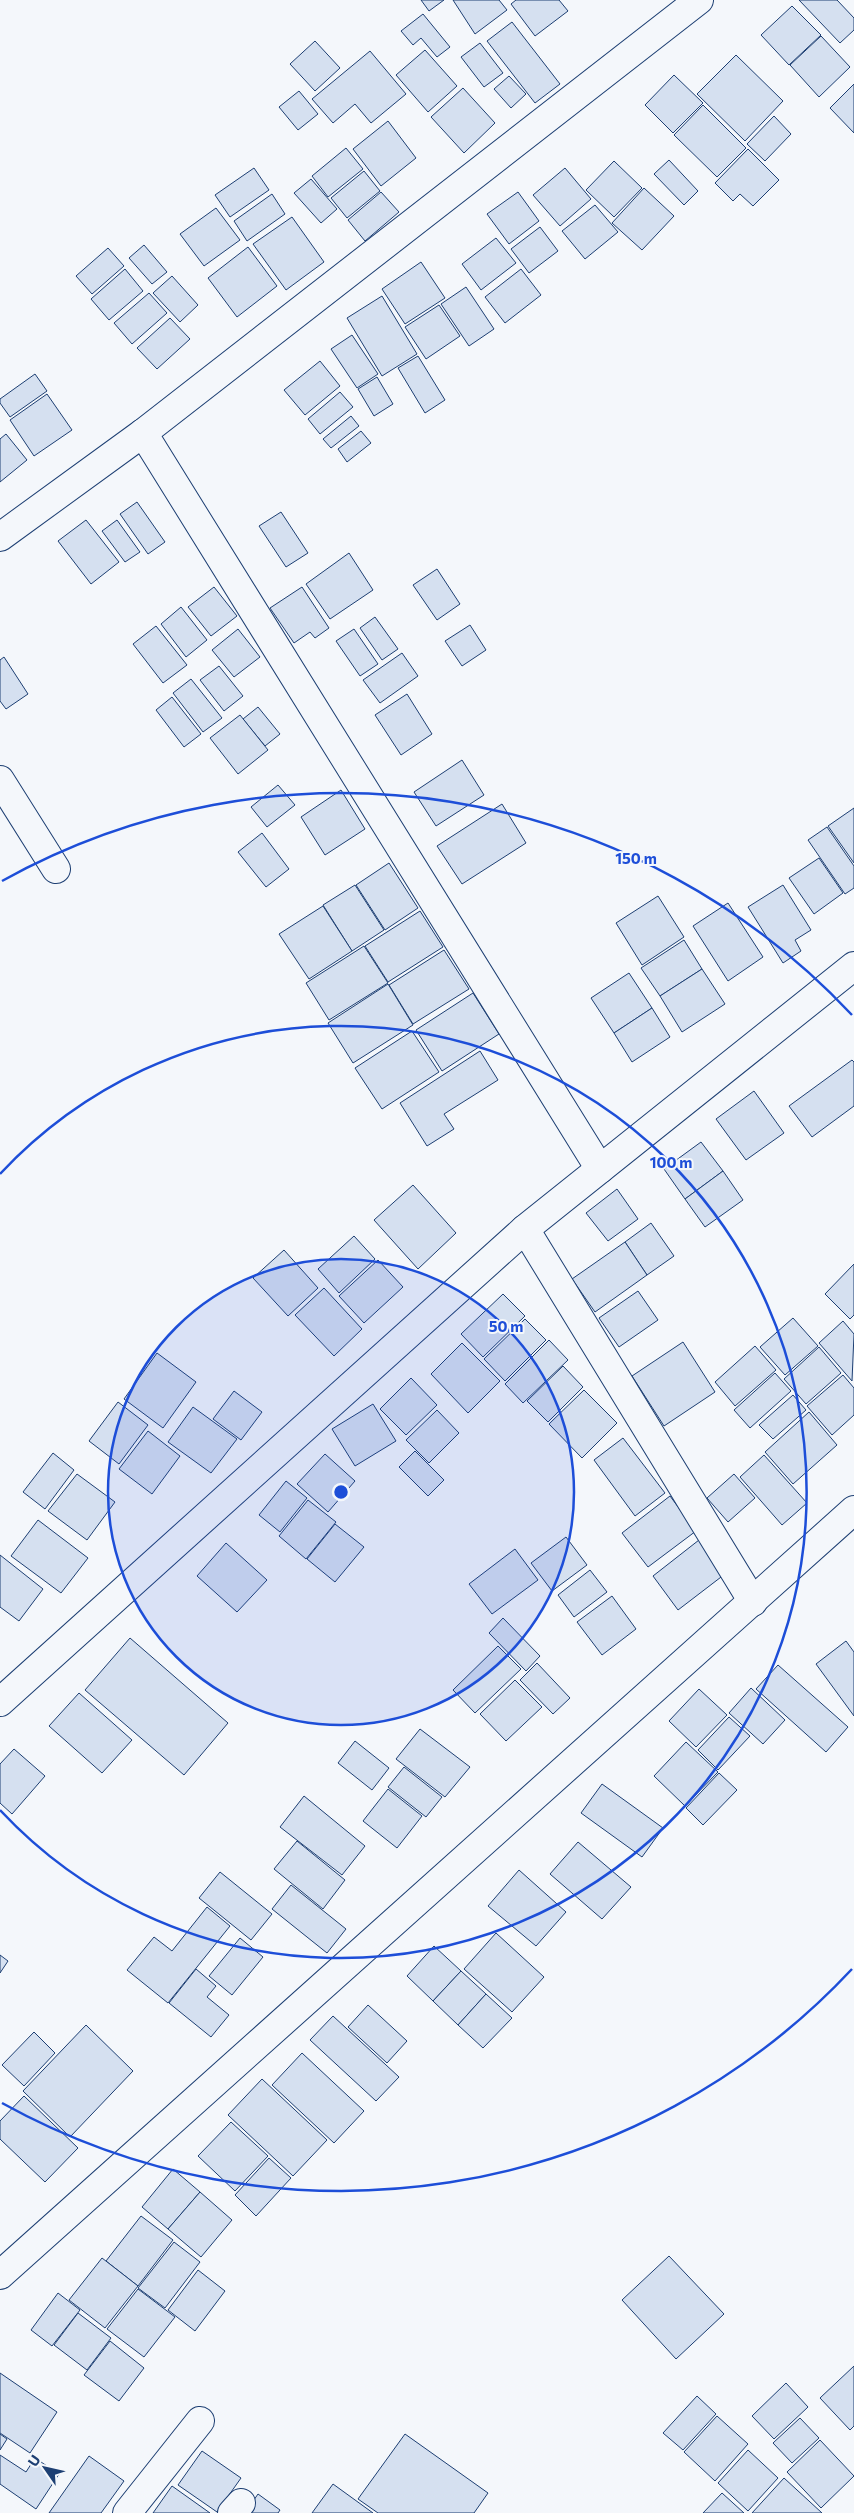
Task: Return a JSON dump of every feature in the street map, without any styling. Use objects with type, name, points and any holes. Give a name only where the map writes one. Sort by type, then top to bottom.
[{"type":"street","points":[[0,537],[142,433],[699,0]]},
{"type":"street","points":[[142,433],[600,1169]]},
{"type":"street","points":[[0,780],[56,869]]},
{"type":"street","points":[[0,1702],[525,1229],[854,966]]},
{"type":"street","points":[[525,1229],[753,1602]]},
{"type":"street","points":[[0,2275],[854,1510]]},
{"type":"street","points":[[128,2513],[200,2421]]},
{"type":"building","points":[[421,0],[444,0],[429,11]]},
{"type":"building","points":[[453,0],[499,0],[507,10],[475,34]]},
{"type":"building","points":[[516,0],[559,0],[568,11],[535,36],[511,4]]},
{"type":"building","points":[[799,0],[837,0],[854,18],[854,30],[840,43]]},
{"type":"building","points":[[792,6],[821,35],[789,65],[761,35]]},
{"type":"building","points":[[423,14],[450,47],[437,57],[421,38],[413,45],[401,31]]},
{"type":"building","points":[[512,22],[560,84],[535,103],[487,41]]},
{"type":"building","points":[[821,36],[850,67],[819,97],[790,65]]},
{"type":"building","points":[[315,41],[340,68],[315,91],[290,64]]},
{"type":"building","points":[[480,43],[503,73],[484,87],[461,57]]},
{"type":"building","points":[[425,50],[457,86],[428,112],[396,75]]},
{"type":"building","points":[[370,51],[406,94],[371,123],[355,104],[333,123],[312,99]]},
{"type":"building","points":[[736,55],[783,101],[745,141],[697,94]]},
{"type":"building","points":[[674,75],[703,103],[673,133],[645,105]]},
{"type":"building","points":[[509,76],[526,94],[511,108],[494,89]]},
{"type":"building","points":[[854,84],[854,133],[830,108]]},
{"type":"building","points":[[463,88],[495,123],[464,153],[431,117]]},
{"type":"building","points":[[299,91],[318,114],[298,130],[279,107]]},
{"type":"building","points":[[703,105],[746,148],[717,177],[674,135]]},
{"type":"building","points":[[774,116],[791,134],[765,161],[747,144]]},
{"type":"building","points":[[388,121],[416,158],[381,186],[353,149]]},
{"type":"building","points":[[346,148],[363,169],[328,197],[312,176]]},
{"type":"building","points":[[748,149],[779,180],[753,206],[740,194],[733,201],[715,183]]},
{"type":"building","points":[[669,160],[698,191],[684,205],[654,174]]},
{"type":"building","points":[[614,161],[642,188],[614,217],[586,190]]},
{"type":"building","points":[[254,168],[269,190],[230,217],[215,195]]},
{"type":"building","points":[[565,168],[591,199],[560,226],[533,195]]},
{"type":"building","points":[[364,171],[380,191],[347,218],[331,198]]},
{"type":"building","points":[[311,179],[337,209],[321,223],[294,193]]},
{"type":"building","points":[[644,188],[674,216],[642,250],[612,223]]},
{"type":"building","points":[[381,192],[399,212],[365,241],[348,220]]},
{"type":"building","points":[[518,192],[539,221],[509,244],[487,214]]},
{"type":"building","points":[[272,194],[285,214],[247,241],[234,221]]},
{"type":"building","points":[[595,205],[618,232],[585,259],[562,231]]},
{"type":"building","points":[[216,208],[240,240],[204,266],[180,234]]},
{"type":"building","points":[[292,217],[324,262],[286,290],[253,244]]},
{"type":"building","points":[[540,227],[558,251],[529,273],[511,249]]},
{"type":"building","points":[[496,238],[516,263],[481,290],[462,264]]},
{"type":"building","points":[[144,245],[167,272],[152,284],[129,258]]},
{"type":"building","points":[[248,247],[277,286],[237,317],[208,278]]},
{"type":"building","points":[[108,248],[124,266],[92,294],[76,276]]},
{"type":"building","points":[[421,262],[445,298],[405,324],[382,289]]},
{"type":"building","points":[[125,269],[143,291],[109,320],[91,299]]},
{"type":"building","points":[[521,269],[541,295],[505,323],[485,297]]},
{"type":"building","points":[[172,276],[198,305],[180,322],[153,293]]},
{"type":"building","points":[[466,287],[494,329],[469,346],[441,304]]},
{"type":"building","points":[[149,293],[167,313],[132,344],[114,323]]},
{"type":"building","points":[[382,296],[417,354],[382,376],[347,318]]},
{"type":"building","points":[[439,305],[460,336],[426,359],[405,327]]},
{"type":"building","points":[[170,318],[190,339],[157,369],[137,348]]},
{"type":"building","points":[[352,335],[378,374],[357,388],[331,349]]},
{"type":"building","points":[[418,356],[445,400],[425,413],[398,368]]},
{"type":"building","points":[[320,361],[340,386],[305,415],[284,390]]},
{"type":"building","points":[[35,374],[47,391],[10,417],[0,403],[0,399]]},
{"type":"building","points":[[377,377],[393,404],[374,416],[358,389]]},
{"type":"building","points":[[340,392],[353,407],[320,434],[308,419]]},
{"type":"building","points":[[47,394],[72,430],[34,456],[10,420]]},
{"type":"building","points":[[351,416],[359,426],[331,448],[323,439]]},
{"type":"building","points":[[361,431],[371,443],[347,462],[338,449]]},
{"type":"building","points":[[6,434],[27,460],[0,482],[0,439]]},
{"type":"building","points":[[137,502],[165,542],[148,554],[120,514]]},
{"type":"building","points":[[281,512],[308,553],[286,567],[259,526]]},
{"type":"building","points":[[86,520],[119,562],[91,584],[58,541]]},
{"type":"building","points":[[117,520],[140,552],[125,562],[102,531]]},
{"type":"building","points":[[349,553],[373,590],[330,619],[306,584]]},
{"type":"building","points":[[437,569],[460,604],[437,620],[413,585]]},
{"type":"building","points":[[214,587],[237,616],[211,636],[188,607]]},
{"type":"building","points":[[302,587],[329,628],[315,638],[310,632],[294,643],[270,608]]},
{"type":"building","points":[[181,607],[207,640],[186,657],[161,624]]},
{"type":"building","points":[[375,617],[398,649],[382,660],[360,628]]},
{"type":"building","points":[[470,625],[486,650],[462,666],[445,641]]},
{"type":"building","points":[[156,626],[187,665],[163,683],[133,644]]},
{"type":"building","points":[[238,629],[260,657],[234,677],[212,650]]},
{"type":"building","points":[[354,629],[378,664],[360,676],[336,641]]},
{"type":"building","points":[[402,653],[418,676],[380,703],[363,680]]},
{"type":"building","points":[[4,657],[28,694],[6,709],[0,701],[0,660]]},
{"type":"building","points":[[219,666],[243,696],[224,711],[200,680]]},
{"type":"building","points":[[191,679],[222,718],[203,732],[173,693]]},
{"type":"building","points":[[407,694],[432,734],[401,755],[375,715]]},
{"type":"building","points":[[172,697],[201,734],[184,747],[156,710]]},
{"type":"building","points":[[258,707],[280,734],[265,746],[243,719]]},
{"type":"building","points":[[240,715],[268,750],[238,774],[210,738]]},
{"type":"building","points":[[462,760],[484,795],[436,826],[414,792]]},
{"type":"building","points":[[278,785],[295,805],[267,827],[251,807]]},
{"type":"building","points":[[341,790],[365,829],[325,855],[301,817]]},
{"type":"building","points":[[502,804],[526,843],[462,884],[437,846]]},
{"type":"building","points":[[854,808],[854,863],[828,826]]},
{"type":"building","points":[[827,827],[854,866],[854,888],[845,894],[808,840]]},
{"type":"building","points":[[262,833],[289,869],[266,887],[238,852]]},
{"type":"building","points":[[819,858],[843,893],[814,914],[789,878]]},
{"type":"building","points":[[389,863],[418,908],[385,930],[356,885]]},
{"type":"building","points":[[355,885],[384,930],[352,951],[323,905]]},
{"type":"building","points":[[783,885],[811,930],[795,940],[801,951],[783,963],[748,907]]},
{"type":"building","points":[[658,896],[684,937],[642,965],[616,923]]},
{"type":"building","points":[[728,903],[763,957],[728,981],[693,926]]},
{"type":"building","points":[[323,906],[352,951],[309,979],[279,934]]},
{"type":"building","points":[[420,911],[443,947],[388,982],[365,946]]},
{"type":"building","points":[[684,940],[702,969],[660,996],[641,968]]},
{"type":"building","points":[[364,946],[388,983],[329,1020],[306,983]]},
{"type":"building","points":[[444,950],[469,989],[413,1024],[389,985]]},
{"type":"building","points":[[702,969],[725,1004],[682,1032],[660,996]]},
{"type":"building","points":[[629,973],[652,1008],[614,1033],[591,998]]},
{"type":"building","points":[[388,984],[413,1025],[353,1063],[328,1023]]},
{"type":"building","points":[[473,993],[499,1034],[442,1071],[416,1030]]},
{"type":"building","points":[[652,1008],[670,1037],[632,1062],[614,1033]]},
{"type":"building","points":[[412,1031],[439,1072],[382,1109],[355,1068]]},
{"type":"building","points":[[480,1051],[498,1080],[444,1114],[454,1129],[427,1146],[400,1103]]},
{"type":"building","points":[[852,1060],[854,1062],[854,1106],[812,1137],[789,1106]]},
{"type":"building","points":[[754,1091],[784,1133],[746,1160],[716,1119]]},
{"type":"building","points":[[701,1142],[723,1171],[685,1199],[664,1169]]},
{"type":"building","points":[[723,1171],[743,1200],[705,1227],[685,1199]]},
{"type":"building","points":[[413,1185],[456,1233],[418,1269],[374,1220]]},
{"type":"building","points":[[617,1189],[638,1219],[608,1241],[586,1213]]},
{"type":"building","points":[[651,1223],[674,1256],[647,1275],[625,1242]]},
{"type":"building","points":[[354,1236],[375,1259],[339,1293],[318,1269]]},
{"type":"building","points":[[625,1242],[647,1275],[595,1312],[572,1279]]},
{"type":"building","points":[[284,1250],[318,1288],[288,1316],[253,1278]]},
{"type":"building","points":[[378,1260],[403,1287],[364,1323],[339,1296]]},
{"type":"building","points":[[854,1264],[854,1315],[850,1319],[825,1294]]},
{"type":"building","points":[[324,1288],[362,1329],[334,1356],[295,1315]]},
{"type":"building","points":[[638,1291],[658,1320],[619,1347],[599,1318]]},
{"type":"building","points":[[503,1294],[525,1316],[483,1357],[461,1334]]},
{"type":"building","points":[[793,1318],[818,1346],[785,1375],[760,1347]]},
{"type":"building","points":[[525,1319],[546,1340],[505,1381],[484,1359]]},
{"type":"building","points":[[843,1321],[854,1334],[852,1381],[819,1343]]},
{"type":"building","points":[[549,1340],[568,1360],[523,1403],[505,1384]]},
{"type":"building","points":[[683,1342],[715,1392],[664,1426],[632,1376]]},
{"type":"building","points":[[462,1343],[500,1381],[468,1413],[431,1374]]},
{"type":"building","points":[[755,1346],[776,1370],[735,1406],[715,1382]]},
{"type":"building","points":[[819,1347],[841,1373],[806,1404],[784,1379]]},
{"type":"building","points":[[157,1353],[196,1382],[163,1428],[124,1399]]},
{"type":"building","points":[[563,1366],[583,1387],[548,1422],[527,1401]]},
{"type":"building","points":[[775,1373],[791,1391],[750,1428],[734,1410]]},
{"type":"building","points":[[843,1375],[854,1388],[854,1415],[832,1435],[807,1406]]},
{"type":"building","points":[[411,1378],[437,1405],[406,1435],[380,1409]]},
{"type":"building","points":[[584,1390],[617,1423],[582,1458],[549,1424]]},
{"type":"building","points":[[234,1391],[262,1412],[241,1440],[213,1419]]},
{"type":"building","points":[[793,1395],[806,1410],[773,1439],[759,1425]]},
{"type":"building","points":[[118,1402],[148,1425],[119,1464],[89,1441]]},
{"type":"building","points":[[373,1404],[396,1441],[355,1466],[332,1429]]},
{"type":"building","points":[[193,1407],[237,1439],[211,1473],[168,1442]]},
{"type":"building","points":[[437,1410],[459,1433],[429,1463],[406,1440]]},
{"type":"building","points":[[809,1412],[837,1445],[793,1484],[765,1452]]},
{"type":"building","points":[[148,1431],[180,1456],[152,1494],[119,1469]]},
{"type":"building","points":[[623,1438],[665,1493],[635,1516],[594,1460]]},
{"type":"building","points":[[415,1451],[444,1480],[428,1496],[399,1467]]},
{"type":"building","points":[[53,1453],[74,1470],[45,1509],[23,1492]]},
{"type":"building","points":[[325,1454],[355,1481],[328,1512],[297,1484]]},
{"type":"building","points":[[764,1455],[807,1503],[782,1525],[740,1477]]},
{"type":"building","points":[[77,1474],[115,1502],[87,1540],[48,1511]]},
{"type":"building","points":[[734,1474],[755,1498],[728,1522],[707,1498]]},
{"type":"building","points":[[286,1481],[307,1498],[280,1532],[259,1515]]},
{"type":"building","points":[[670,1496],[696,1531],[648,1567],[622,1533]]},
{"type":"building","points":[[308,1500],[336,1522],[306,1559],[279,1536]]},
{"type":"building","points":[[38,1520],[88,1558],[61,1593],[11,1556]]},
{"type":"building","points":[[335,1524],[364,1547],[335,1582],[307,1559]]},
{"type":"building","points":[[566,1537],[587,1565],[552,1591],[531,1563]]},
{"type":"building","points":[[699,1540],[725,1574],[678,1610],[653,1576]]},
{"type":"building","points":[[226,1543],[267,1580],[237,1612],[197,1576]]},
{"type":"building","points":[[515,1549],[538,1580],[492,1614],[469,1584]]},
{"type":"building","points":[[0,1555],[43,1589],[19,1621],[0,1607]]},
{"type":"building","points":[[590,1570],[607,1592],[574,1617],[558,1595]]},
{"type":"building","points":[[612,1596],[636,1629],[602,1655],[577,1622]]},
{"type":"building","points":[[503,1618],[540,1656],[526,1671],[489,1633]]},
{"type":"building","points":[[130,1638],[228,1723],[184,1775],[85,1690]]},
{"type":"building","points":[[846,1641],[854,1652],[854,1716],[816,1664]]},
{"type":"building","points":[[498,1646],[521,1669],[475,1713],[453,1690]]},
{"type":"building","points":[[537,1663],[570,1698],[553,1714],[520,1680]]},
{"type":"building","points":[[778,1665],[848,1727],[826,1752],[756,1689]]},
{"type":"building","points":[[515,1680],[542,1707],[506,1741],[480,1714]]},
{"type":"building","points":[[751,1688],[785,1720],[763,1744],[729,1713]]},
{"type":"building","points":[[699,1689],[727,1715],[696,1747],[669,1721]]},
{"type":"building","points":[[79,1693],[132,1740],[102,1773],[49,1726]]},
{"type":"building","points":[[729,1717],[750,1736],[718,1770],[698,1750]]},
{"type":"building","points":[[420,1729],[470,1767],[445,1797],[396,1759]]},
{"type":"building","points":[[355,1741],[389,1768],[372,1790],[338,1763]]},
{"type":"building","points":[[686,1742],[718,1772],[685,1806],[654,1776]]},
{"type":"building","points":[[14,1749],[45,1776],[12,1814],[0,1803],[0,1764]]},
{"type":"building","points":[[404,1767],[442,1797],[426,1817],[388,1787]]},
{"type":"building","points":[[719,1773],[737,1790],[703,1825],[686,1808]]},
{"type":"building","points":[[602,1784],[663,1828],[642,1857],[581,1813]]},
{"type":"building","points":[[388,1789],[422,1816],[397,1848],[363,1821]]},
{"type":"building","points":[[304,1796],[365,1846],[342,1875],[280,1827]]},
{"type":"building","points":[[297,1841],[345,1880],[323,1909],[274,1869]]},
{"type":"building","points":[[578,1842],[631,1887],[602,1919],[550,1874]]},
{"type":"building","points":[[519,1870],[566,1912],[536,1946],[488,1906]]},
{"type":"building","points":[[220,1872],[272,1914],[251,1940],[199,1898]]},
{"type":"building","points":[[291,1885],[346,1929],[327,1953],[272,1909]]},
{"type":"building","points":[[207,1907],[230,1926],[168,2003],[127,1970],[154,1937],[172,1951]]},
{"type":"building","points":[[496,1933],[544,1977],[512,2012],[464,1969]]},
{"type":"building","points":[[240,1938],[263,1957],[232,1995],[209,1976]]},
{"type":"building","points":[[434,1946],[461,1971],[433,2001],[407,1976]]},
{"type":"building","points":[[0,1955],[8,1961],[0,1973]]},
{"type":"building","points":[[196,1969],[216,1986],[207,1997],[229,2015],[211,2037],[169,2003]]},
{"type":"building","points":[[461,1971],[486,1994],[458,2025],[433,2001]]},
{"type":"building","points":[[486,1994],[512,2018],[483,2048],[458,2025]]},
{"type":"building","points":[[368,2005],[407,2041],[387,2063],[348,2027]]},
{"type":"building","points":[[333,2016],[399,2077],[376,2101],[310,2040]]},
{"type":"building","points":[[86,2025],[133,2071],[70,2137],[23,2091]]},
{"type":"building","points":[[34,2032],[55,2053],[24,2086],[2,2065]]},
{"type":"building","points":[[302,2053],[364,2111],[334,2143],[272,2085]]},
{"type":"building","points":[[262,2079],[327,2140],[293,2176],[228,2115]]},
{"type":"building","points":[[24,2096],[78,2148],[45,2182],[0,2139],[0,2121]]},
{"type":"building","points":[[231,2122],[268,2156],[235,2191],[198,2156]]},
{"type":"building","points":[[269,2158],[291,2178],[256,2216],[235,2195]]},
{"type":"building","points":[[173,2169],[200,2192],[168,2229],[142,2207]]},
{"type":"building","points":[[200,2192],[232,2220],[201,2257],[168,2229]]},
{"type":"building","points":[[141,2216],[173,2240],[138,2286],[106,2261]]},
{"type":"building","points":[[174,2242],[200,2262],[165,2308],[138,2288]]},
{"type":"building","points":[[669,2256],[724,2314],[676,2359],[622,2300]]},
{"type":"building","points":[[102,2258],[138,2286],[105,2328],[69,2300]]},
{"type":"building","points":[[198,2270],[225,2291],[195,2331],[168,2310]]},
{"type":"building","points":[[138,2289],[175,2317],[144,2357],[107,2329]]},
{"type":"building","points":[[58,2293],[80,2310],[52,2346],[31,2330]]},
{"type":"building","points":[[78,2313],[111,2338],[87,2370],[54,2345]]},
{"type":"building","points":[[110,2341],[144,2368],[119,2401],[84,2375]]},
{"type":"building","points":[[854,2366],[854,2426],[850,2430],[820,2398]]},
{"type":"building","points":[[0,2373],[57,2412],[30,2453],[0,2433]]},
{"type":"building","points":[[786,2383],[808,2407],[774,2439],[752,2416]]},
{"type":"building","points":[[697,2396],[716,2414],[683,2450],[663,2433]]},
{"type":"building","points":[[717,2416],[748,2444],[715,2481],[684,2452]]},
{"type":"building","points":[[800,2418],[819,2438],[792,2463],[773,2443]]},
{"type":"building","points":[[0,2434],[7,2439],[0,2450]]},
{"type":"building","points":[[405,2434],[488,2493],[474,2513],[378,2513],[358,2499]]},
{"type":"building","points":[[820,2440],[854,2476],[821,2508],[787,2472]]},
{"type":"building","points":[[748,2450],[778,2478],[748,2511],[718,2483]]},
{"type":"building","points":[[202,2451],[241,2478],[217,2512],[178,2485]]},
{"type":"building","points":[[0,2455],[26,2472],[35,2458],[59,2474],[36,2509],[0,2484]]},
{"type":"building","points":[[89,2456],[124,2481],[101,2513],[49,2513]]},
{"type":"building","points":[[784,2478],[822,2513],[752,2513]]},
{"type":"building","points":[[333,2484],[373,2513],[312,2513]]},
{"type":"building","points":[[172,2486],[210,2513],[153,2513]]},
{"type":"building","points":[[722,2493],[744,2513],[703,2513]]},
{"type":"building","points":[[258,2494],[280,2510],[278,2513],[245,2513]]}]
